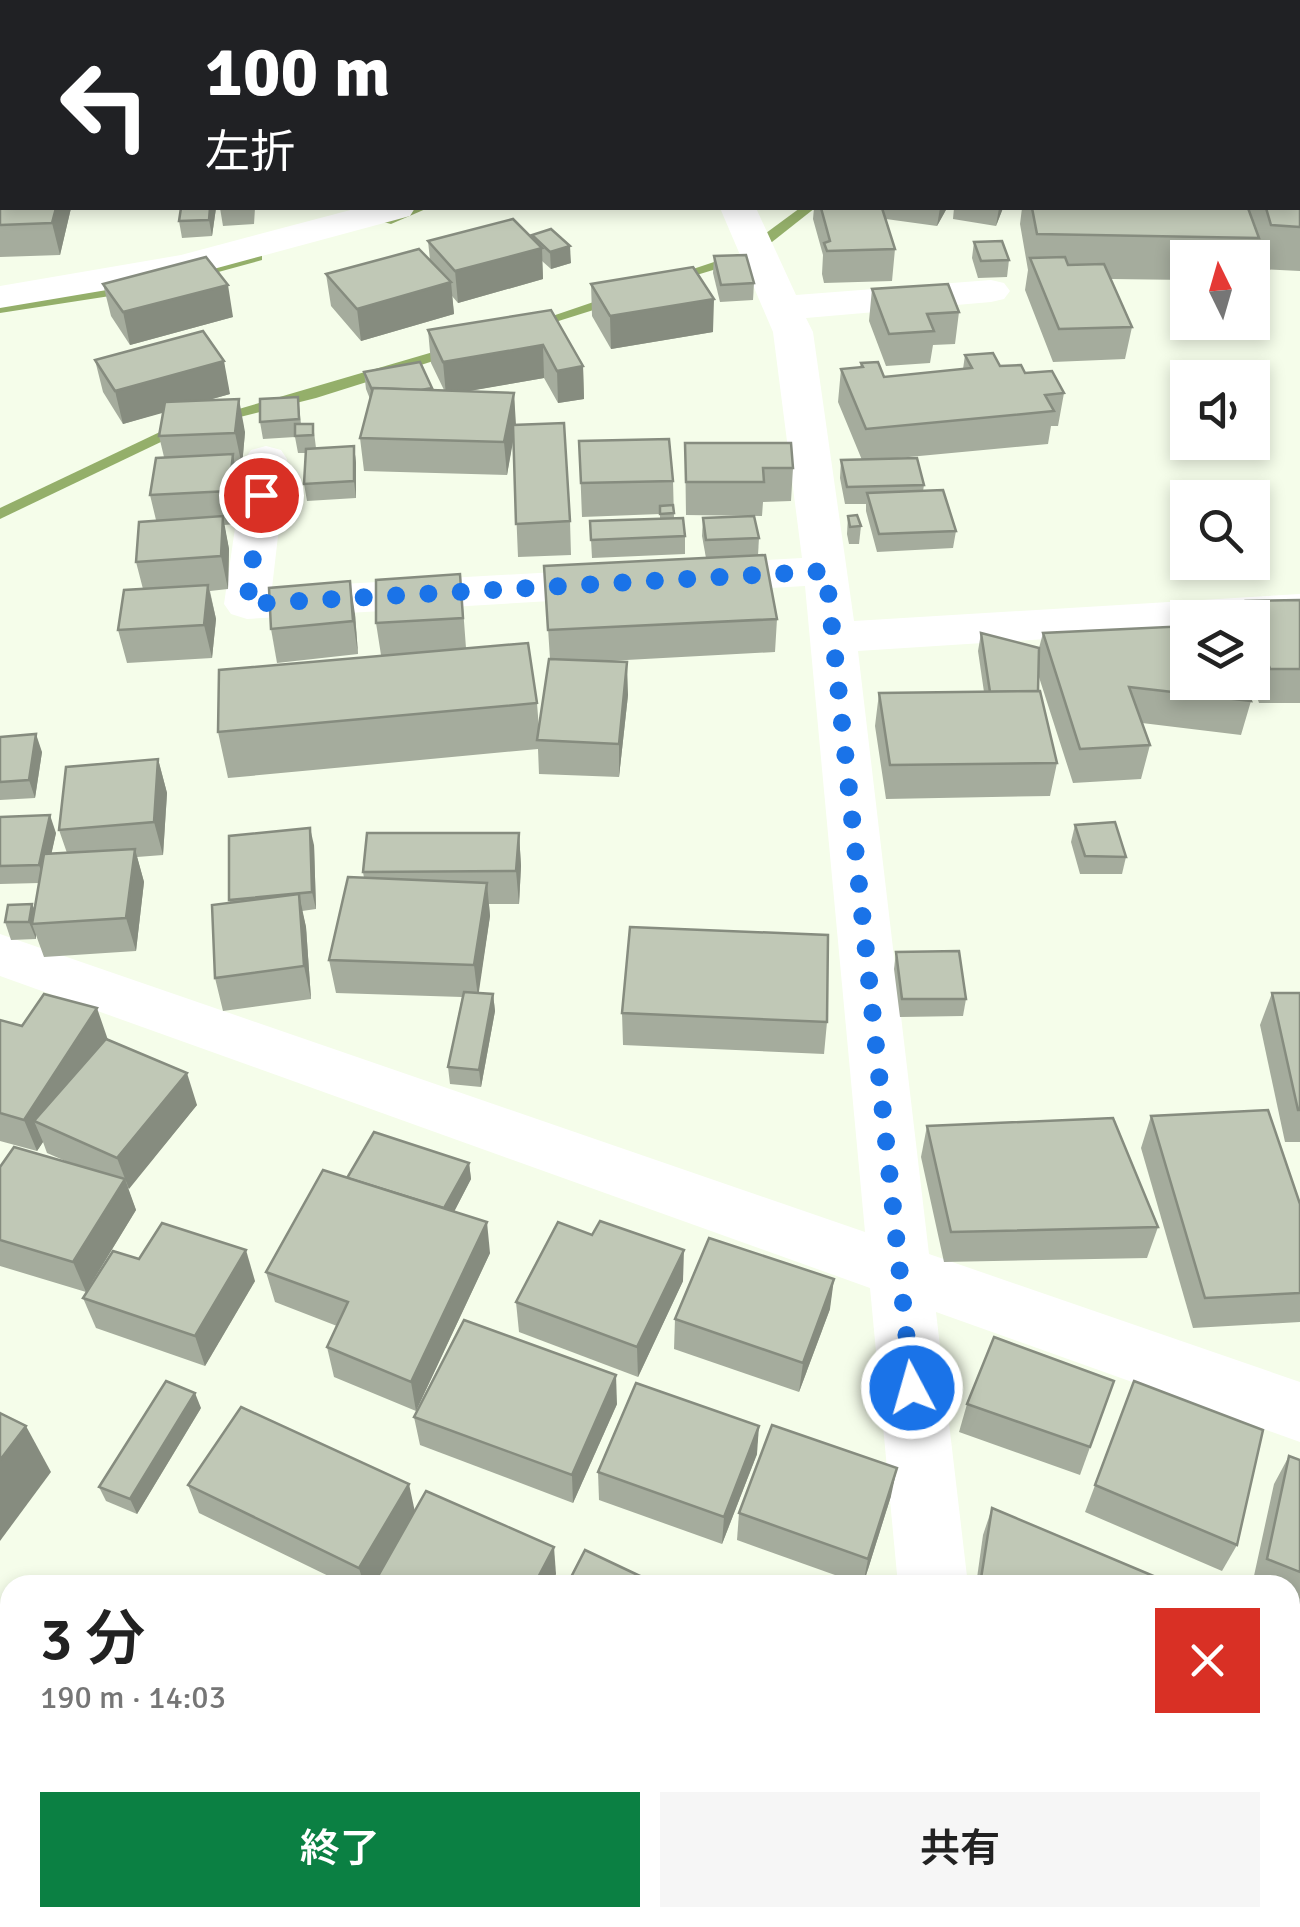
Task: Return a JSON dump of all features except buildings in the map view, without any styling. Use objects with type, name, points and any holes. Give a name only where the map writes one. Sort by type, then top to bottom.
[{"type":"street","points":[[0,297],[184,266],[389,210]]},
{"type":"street","points":[[739,210],[793,332],[826,571],[932,1575]]},
{"type":"street","points":[[782,308],[990,290]]},
{"type":"street","points":[[266,459],[247,604],[826,571]]},
{"type":"street","points":[[833,637],[1300,609]]},
{"type":"street","points":[[0,955],[1300,1412]]},
{"type":"waterway","points":[[386,221],[416,210]]},
{"type":"waterway","points":[[767,239],[805,210]]},
{"type":"waterway","points":[[189,276],[257,257]]},
{"type":"waterway","points":[[670,279],[738,258]]},
{"type":"waterway","points":[[0,309],[131,289]]},
{"type":"waterway","points":[[533,325],[614,299]]},
{"type":"waterway","points":[[216,418],[311,395],[457,349]]},
{"type":"waterway","points":[[0,514],[183,426]]},
{"type":"route","points":[[261,495],[247,604],[826,571],[912,1388]]}]
